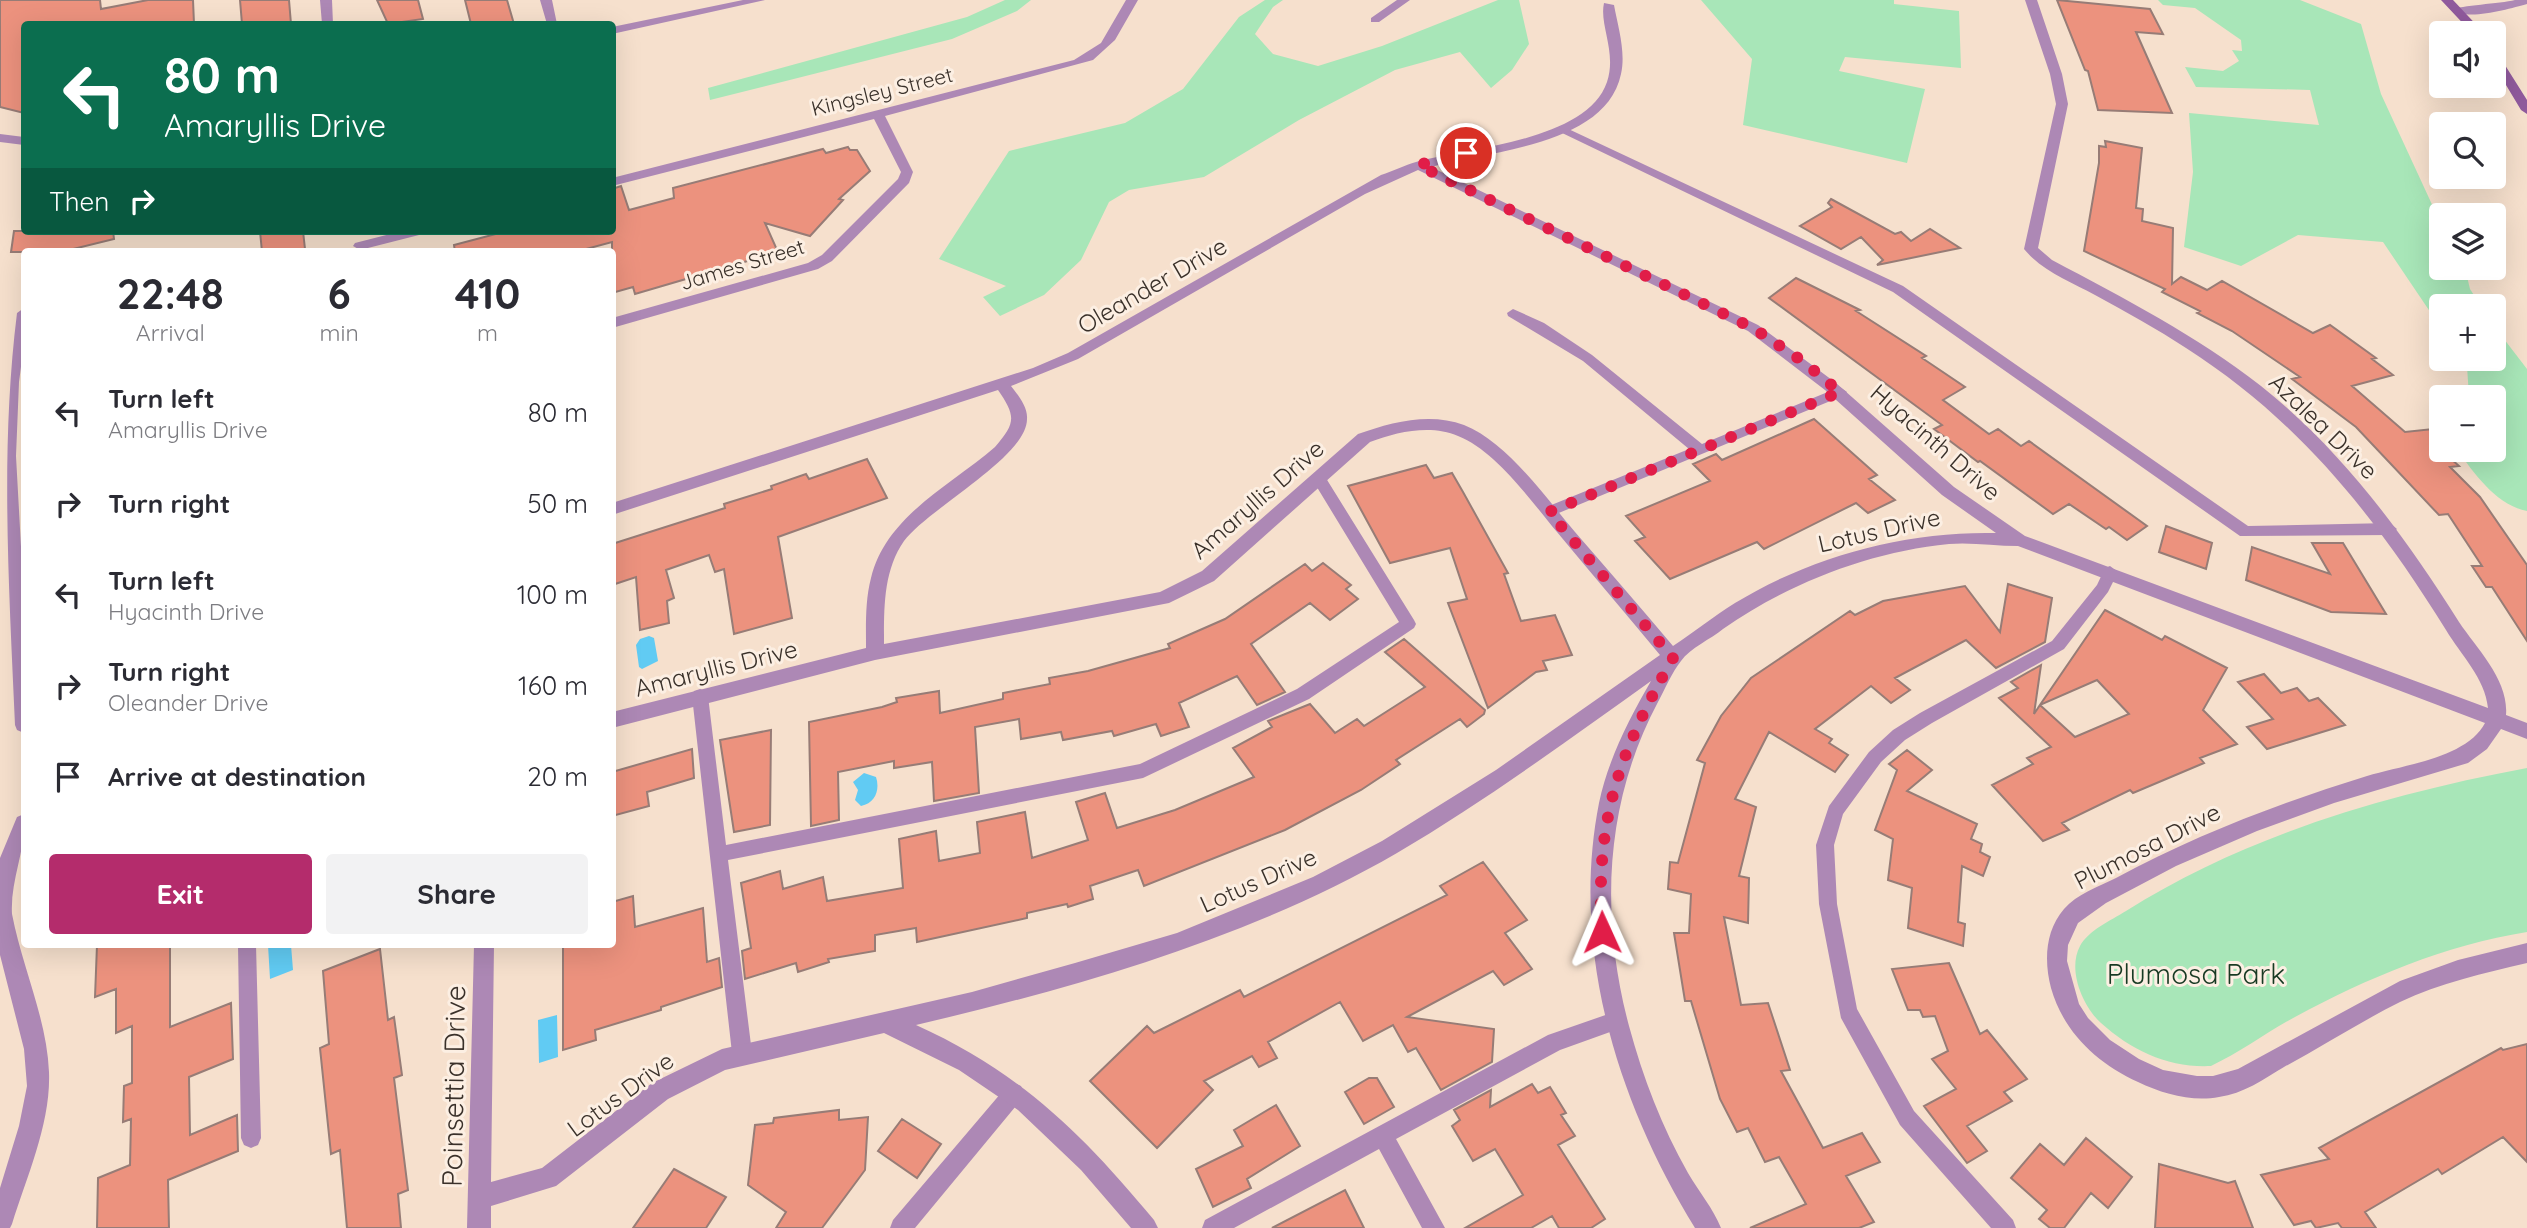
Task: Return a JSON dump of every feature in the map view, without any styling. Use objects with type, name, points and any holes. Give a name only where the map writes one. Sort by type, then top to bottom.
[{"type":"main road","points":[[2448,0],[2468,21]]},
{"type":"main road","points":[[2506,76],[2527,110]]},
{"type":"street","points":[[326,0],[328,21]]},
{"type":"street","points":[[546,0],[551,21]]},
{"type":"street","points":[[616,31],[759,0]]},
{"type":"street","name":"Kingsley Street","points":[[616,181],[1089,59],[1099,54],[1115,36],[1132,0]]},
{"type":"street","points":[[1375,20],[1404,0]]},
{"type":"street","name":"Azalea Drive","points":[[2031,0],[2056,74],[2062,104],[2031,249],[2047,263],[2162,324],[2257,391],[2318,445],[2390,529],[2487,678],[2496,700],[2496,719]]},
{"type":"street","points":[[2458,10],[2496,9],[2526,0]]},
{"type":"street","name":"Oleander Drive","points":[[616,508],[1003,386],[1073,356],[1386,178],[1418,165],[1528,140],[1562,129],[1596,107],[1615,80],[1619,63],[1608,5]]},
{"type":"street","name":"James Street","points":[[616,322],[797,272],[827,258],[904,180],[907,173],[878,114]]},
{"type":"street","points":[[0,138],[21,141]]},
{"type":"street","name":"Hyacinth Drive","points":[[1418,165],[1753,328],[1801,360],[1840,392],[1949,492],[2019,540],[2527,731]]},
{"type":"street","points":[[359,243],[398,235]]},
{"type":"street","points":[[21,321],[3,372],[6,522],[16,601],[21,678]]},
{"type":"street","points":[[875,653],[875,587],[880,570],[898,537],[912,520],[978,471],[1011,439],[1019,424],[1019,410],[1003,386]]},
{"type":"street","name":"Amaryllis Drive","points":[[616,719],[875,653],[1163,598],[1208,576],[1364,438],[1391,428],[1426,425],[1458,429],[1483,441],[1549,512],[1673,658]]},
{"type":"street","name":"Lotus Drive","points":[[481,1197],[548,1178],[660,1091],[701,1068],[742,1054],[972,1002],[1179,942],[1320,883],[1389,847],[1503,776],[1742,607],[1823,567],[1880,551],[1950,538],[2019,540]]},
{"type":"street","points":[[1673,658],[1629,741],[1609,803],[1601,910],[1604,961],[1634,1079],[1661,1143],[1709,1228]]},
{"type":"street","name":"Plumosa Drive","points":[[2496,719],[2482,743],[2460,757],[2305,803],[2176,856],[2083,906],[2070,917],[2062,932],[2057,949],[2058,971],[2070,1010],[2085,1032],[2106,1052],[2127,1065],[2163,1080],[2200,1088],[2215,1087],[2248,1076],[2393,995],[2454,972],[2527,953]]},
{"type":"street","points":[[0,1224],[35,1104],[39,1072],[35,1047],[2,923],[1,895],[21,832]]},
{"type":"street","name":"Poinsettia Drive","points":[[479,1228],[484,948]]},
{"type":"street","points":[[882,1021],[945,1049],[1014,1093],[1076,1148],[1146,1228]]},
{"type":"lane","points":[[1562,129],[1898,289],[2245,532],[2390,529]]},
{"type":"lane","points":[[1513,313],[1553,332],[1587,356],[1700,450]]},
{"type":"lane","points":[[1549,512],[1840,392]]},
{"type":"lane","points":[[719,854],[1143,771],[1304,694],[1408,624],[1319,479]]},
{"type":"lane","points":[[2005,1228],[1908,1118],[1848,1011],[1828,904],[1825,845],[1835,811],[1875,757],[1899,735],[1926,718],[2059,645],[2103,587],[2110,572]]},
{"type":"lane","points":[[700,696],[742,1054]]},
{"type":"lane","points":[[247,948],[251,1138]]},
{"type":"lane","points":[[1213,1228],[1555,1042],[1617,1020]]},
{"type":"lane","points":[[901,1228],[1014,1093]]},
{"type":"lane","points":[[1383,1136],[1434,1228]]},
{"type":"green space","points":[[1005,0],[1031,0],[1017,11],[952,39],[710,100],[708,88],[967,17]]},
{"type":"green space","points":[[1265,0],[1283,0],[1273,7],[1255,34],[1273,54],[1318,66],[1382,46],[1498,0],[1519,0],[1529,44],[1512,70],[1491,88],[1460,52],[1395,70],[1299,120],[1204,177],[1129,190],[1109,202],[1081,260],[1044,295],[1000,316],[983,297],[1006,286],[939,259],[1009,151],[1125,123],[1183,89],[1239,17]]},
{"type":"green space","points":[[1701,0],[1894,0],[1894,4],[1959,11],[1961,68],[1845,57],[1839,71],[1925,89],[1907,163],[1743,125],[1752,59]]},
{"type":"green space","points":[[2158,0],[2300,0],[2361,24],[2381,94],[2431,203],[2429,203],[2429,280],[2468,280],[2473,294],[2429,294],[2429,310],[2383,242],[2298,235],[2241,266],[2184,247],[2193,172],[2189,113],[2319,125],[2310,90],[2196,87],[2185,67],[2223,71],[2239,61],[2232,50],[2242,51],[2241,40],[2195,8],[2163,5]]},
{"type":"green space","points":[[2506,342],[2527,369],[2527,511],[2516,508],[2496,495],[2466,462],[2506,462],[2506,385],[2468,385],[2467,371],[2506,371]]},
{"type":"green space","name":"Plumosa Park","points":[[2527,768],[2527,932],[2467,945],[2379,976],[2295,1017],[2211,1066],[2180,1064],[2152,1056],[2113,1033],[2088,1008],[2079,988],[2075,966],[2076,956],[2084,940],[2100,926],[2172,884],[2269,839],[2319,821],[2423,791]]},
{"type":"water","points":[[649,636],[654,638],[658,661],[642,669],[639,667],[636,645],[640,639]]},
{"type":"water","points":[[864,773],[876,777],[877,786],[873,799],[861,806],[855,800],[858,790],[853,782]]},
{"type":"water","points":[[268,948],[291,948],[293,970],[270,979]]},
{"type":"water","points":[[557,1015],[558,1057],[539,1063],[538,1020]]},
{"type":"building","points":[[0,0],[100,0],[101,9],[148,0],[193,0],[194,21],[21,21],[21,112],[0,107]]},
{"type":"building","points":[[240,0],[289,0],[291,21],[242,21]]},
{"type":"building","points":[[377,0],[418,0],[423,19],[387,21]]},
{"type":"building","points":[[465,0],[507,0],[513,21],[470,21]]},
{"type":"building","points":[[2057,0],[2150,9],[2163,34],[2136,32],[2172,113],[2098,110],[2088,71],[2085,70]]},
{"type":"building","points":[[2105,141],[2142,148],[2136,208],[2143,209],[2142,221],[2173,228],[2172,284],[2181,277],[2207,290],[2222,281],[2313,333],[2330,325],[2376,358],[2372,359],[2393,375],[2352,386],[2405,432],[2429,429],[2429,462],[2454,462],[2459,466],[2450,467],[2480,497],[2527,565],[2527,641],[2492,587],[2486,587],[2472,566],[2482,566],[2448,514],[2439,515],[2356,427],[2292,379],[2300,377],[2232,331],[2197,313],[2200,311],[2162,292],[2165,289],[2084,251],[2099,163],[2099,146],[2106,147]]},
{"type":"building","points":[[848,147],[850,150],[857,150],[870,171],[839,199],[843,200],[810,236],[765,223],[778,252],[635,294],[633,287],[616,292],[616,248],[612,248],[612,242],[590,248],[454,248],[454,245],[492,235],[616,235],[616,188],[621,186],[629,210],[674,198],[673,188],[823,149],[826,153]]},
{"type":"building","points":[[1831,199],[1895,234],[1901,232],[1911,241],[1930,229],[1960,248],[1877,265],[1883,260],[1861,237],[1841,249],[1800,226],[1832,207],[1828,203]]},
{"type":"building","points":[[14,231],[21,231],[21,235],[114,235],[114,239],[77,248],[21,248],[21,252],[11,252]]},
{"type":"building","points":[[260,235],[303,235],[305,248],[262,248]]},
{"type":"building","points":[[1796,278],[1860,310],[1856,311],[1926,356],[1922,358],[1965,387],[1943,400],[1989,434],[1998,429],[2021,446],[2029,441],[2147,526],[2127,540],[2069,504],[2053,514],[1978,462],[1934,429],[1942,425],[1769,298]]},
{"type":"building","points":[[1814,419],[1877,475],[1869,479],[1895,500],[1868,513],[1856,503],[1764,549],[1757,542],[1670,579],[1635,541],[1645,537],[1626,516],[1710,481],[1693,464],[1716,454],[1722,460]]},
{"type":"building","points":[[867,459],[887,498],[778,537],[792,618],[734,634],[724,569],[715,572],[709,555],[666,570],[674,598],[667,601],[669,623],[640,630],[636,577],[616,584],[616,543],[725,508],[724,504],[772,489],[771,486],[806,474],[809,479]]},
{"type":"building","points":[[1426,465],[1434,478],[1452,473],[1508,573],[1504,574],[1521,621],[1555,615],[1572,655],[1543,661],[1547,670],[1536,672],[1488,708],[1448,603],[1467,599],[1450,548],[1390,563],[1348,486]]},
{"type":"building","points":[[2166,526],[2212,543],[2206,569],[2159,552]]},
{"type":"building","points":[[2312,543],[2343,543],[2386,614],[2331,612],[2246,580],[2252,547],[2330,574]]},
{"type":"building","points":[[1323,563],[1351,585],[1346,589],[1358,599],[1330,620],[1310,603],[1251,644],[1285,692],[1257,705],[1237,676],[1179,703],[1189,727],[1161,736],[1156,724],[1114,736],[1112,731],[1063,740],[1061,732],[1021,739],[1019,719],[975,727],[979,793],[934,801],[932,762],[894,768],[894,761],[838,772],[839,820],[811,826],[809,722],[882,707],[897,702],[896,698],[939,691],[940,713],[1003,699],[1003,693],[1050,684],[1049,678],[1088,671],[1170,648],[1168,644],[1225,619],[1305,564],[1312,571]]},
{"type":"building","points":[[2008,584],[2052,598],[2045,642],[1996,668],[1966,640],[1895,678],[1910,690],[1891,703],[1871,686],[1815,729],[1832,739],[1829,743],[1848,755],[1835,772],[1769,732],[1735,799],[1756,807],[1739,876],[1749,878],[1748,923],[1724,917],[1741,1005],[1768,1003],[1790,1070],[1781,1071],[1823,1148],[1862,1133],[1880,1162],[1846,1176],[1874,1222],[1859,1228],[1750,1228],[1806,1204],[1779,1157],[1765,1162],[1748,1128],[1737,1132],[1720,1099],[1691,1001],[1685,1001],[1674,933],[1689,933],[1691,894],[1668,889],[1670,862],[1678,863],[1705,763],[1697,760],[1721,716],[1751,678],[1850,611],[1855,615],[1883,601],[1965,586],[2000,632]]},
{"type":"building","points":[[2105,610],[2162,640],[2165,636],[2227,668],[2203,710],[2237,744],[2200,758],[2204,763],[2133,793],[2130,790],[2062,823],[2069,830],[2043,841],[1992,785],[2033,764],[2027,758],[2051,747],[1999,698],[2018,688],[2011,682],[2041,665],[2034,714],[2040,705]],"holes":[[[2097,680],[2129,714],[2075,737],[2040,705]]]},
{"type":"building","points":[[1404,639],[1485,710],[1484,714],[1467,727],[1460,719],[1396,760],[1400,764],[1361,790],[1285,830],[1144,886],[1138,870],[1090,886],[1093,899],[1068,907],[1067,904],[1027,913],[1027,918],[917,942],[916,928],[875,935],[875,951],[828,959],[829,962],[798,972],[796,963],[745,979],[742,951],[751,948],[741,883],[780,871],[783,889],[823,877],[827,901],[903,888],[899,839],[936,831],[939,861],[980,853],[977,822],[1025,812],[1032,858],[1088,840],[1076,802],[1105,793],[1117,828],[1175,810],[1254,777],[1233,748],[1272,727],[1268,721],[1310,704],[1335,733],[1357,719],[1364,726],[1425,687],[1385,652]]},
{"type":"building","points":[[2264,674],[2281,693],[2297,688],[2309,701],[2318,698],[2345,725],[2267,749],[2247,727],[2273,719],[2238,682]]},
{"type":"building","points":[[771,730],[770,825],[734,832],[720,740]]},
{"type":"building","points":[[692,749],[694,778],[647,792],[649,806],[616,815],[616,771]]},
{"type":"building","points":[[1907,750],[1932,770],[1907,791],[1977,824],[1971,839],[1982,844],[1980,852],[1990,857],[1983,876],[1962,866],[1958,922],[1965,924],[1963,946],[1908,928],[1912,888],[1888,880],[1893,839],[1875,830],[1897,770],[1889,764]]},
{"type":"building","points":[[1483,862],[1527,920],[1505,933],[1532,969],[1504,985],[1493,971],[1407,1017],[1494,1029],[1492,1062],[1441,1090],[1416,1048],[1408,1052],[1393,1025],[1363,1041],[1340,1002],[1268,1042],[1277,1058],[1259,1067],[1252,1056],[1204,1081],[1213,1090],[1157,1148],[1090,1081],[1147,1026],[1154,1033],[1240,990],[1244,997],[1447,895],[1440,886]]},
{"type":"building","points":[[633,896],[635,927],[703,908],[707,962],[719,958],[722,987],[661,1007],[661,1010],[595,1030],[596,1040],[563,1050],[563,948],[616,948],[616,901]]},
{"type":"building","points":[[97,948],[170,948],[170,1027],[231,1003],[233,1059],[189,1077],[190,1135],[237,1115],[238,1151],[168,1180],[169,1228],[97,1228],[98,1178],[130,1165],[131,1119],[123,1122],[124,1086],[132,1083],[132,1026],[116,1033],[116,989],[95,997]]},
{"type":"building","points":[[380,949],[388,1020],[394,1017],[402,1075],[394,1078],[408,1190],[398,1194],[401,1228],[347,1228],[340,1150],[331,1154],[320,1048],[329,1044],[323,971]]},
{"type":"building","points":[[1949,963],[1980,1034],[1987,1030],[2027,1079],[2004,1092],[2012,1101],[1967,1126],[1987,1151],[1967,1163],[1924,1106],[1956,1089],[1932,1059],[1948,1051],[1935,1016],[1923,1017],[1920,1010],[1908,1010],[1892,969]]},
{"type":"building","points":[[2527,1044],[2527,1162],[2503,1137],[2442,1174],[2438,1169],[2365,1212],[2376,1228],[2342,1228],[2338,1223],[2316,1228],[2311,1221],[2294,1225],[2261,1175],[2329,1159],[2319,1148],[2501,1048],[2503,1050]]},
{"type":"building","points":[[1369,1078],[1377,1078],[1394,1107],[1364,1124],[1345,1092]]},
{"type":"building","points":[[1532,1084],[1538,1093],[1550,1087],[1566,1113],[1561,1115],[1575,1136],[1558,1145],[1605,1219],[1591,1228],[1559,1228],[1552,1216],[1531,1228],[1465,1228],[1523,1195],[1495,1149],[1473,1161],[1452,1126],[1460,1120],[1454,1110],[1491,1090],[1490,1107]]},
{"type":"building","points":[[1276,1105],[1300,1146],[1247,1179],[1251,1188],[1213,1207],[1196,1169],[1243,1146],[1234,1130]]},
{"type":"building","points":[[839,1110],[839,1120],[868,1117],[865,1170],[822,1228],[776,1228],[786,1212],[748,1185],[755,1125],[773,1123],[774,1118]]},
{"type":"building","points":[[902,1119],[941,1144],[917,1178],[878,1151]]},
{"type":"building","points":[[2086,1138],[2132,1177],[2108,1208],[2091,1193],[2064,1228],[2050,1228],[2039,1219],[2047,1210],[2011,1178],[2040,1144],[2064,1165]]},
{"type":"building","points":[[2159,1164],[2228,1183],[2235,1181],[2253,1228],[2155,1228]]},
{"type":"building","points":[[674,1169],[726,1197],[706,1228],[633,1228]]},
{"type":"building","points":[[1345,1190],[1364,1228],[1272,1228]]},
{"type":"route","points":[[1466,153],[1418,165],[1753,328],[1801,360],[1840,392],[1549,512],[1673,658],[1629,741],[1609,803],[1603,855],[1602,932]]}]
